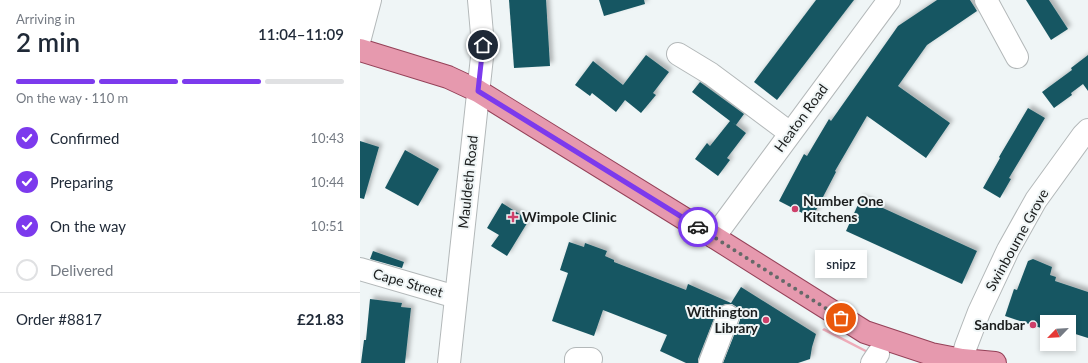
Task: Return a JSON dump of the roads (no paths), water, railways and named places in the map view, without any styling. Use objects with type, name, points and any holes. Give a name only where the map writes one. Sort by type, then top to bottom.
[{"type":"main road","points":[[360,50],[448,77],[478,91],[714,237],[854,326],[930,358],[995,363]]},
{"type":"street","points":[[360,38],[370,0]]},
{"type":"street","name":"Mauldeth Road","points":[[449,363],[483,45],[479,0]]},
{"type":"street","name":"Heaton Road","points":[[714,237],[889,0]]},
{"type":"street","points":[[986,0],[1017,57]]},
{"type":"street","points":[[678,54],[712,74],[790,133]]},
{"type":"street","name":"Swinbourne Grove","points":[[962,360],[979,312],[1008,250],[1036,200],[1088,130]]},
{"type":"street","name":"Cape Street","points":[[360,269],[456,297]]},
{"type":"street","points":[[710,363],[728,316]]},
{"type":"place","name":"Number One Kitchens","points":[[795,209]]},
{"type":"place","name":"Wimpole Clinic","points":[[513,217]]},
{"type":"place","name":"snipz","points":[[841,318]]},
{"type":"place","name":"Withington Library","points":[[766,320]]},
{"type":"place","name":"Sandbar","points":[[1033,325]]}]
